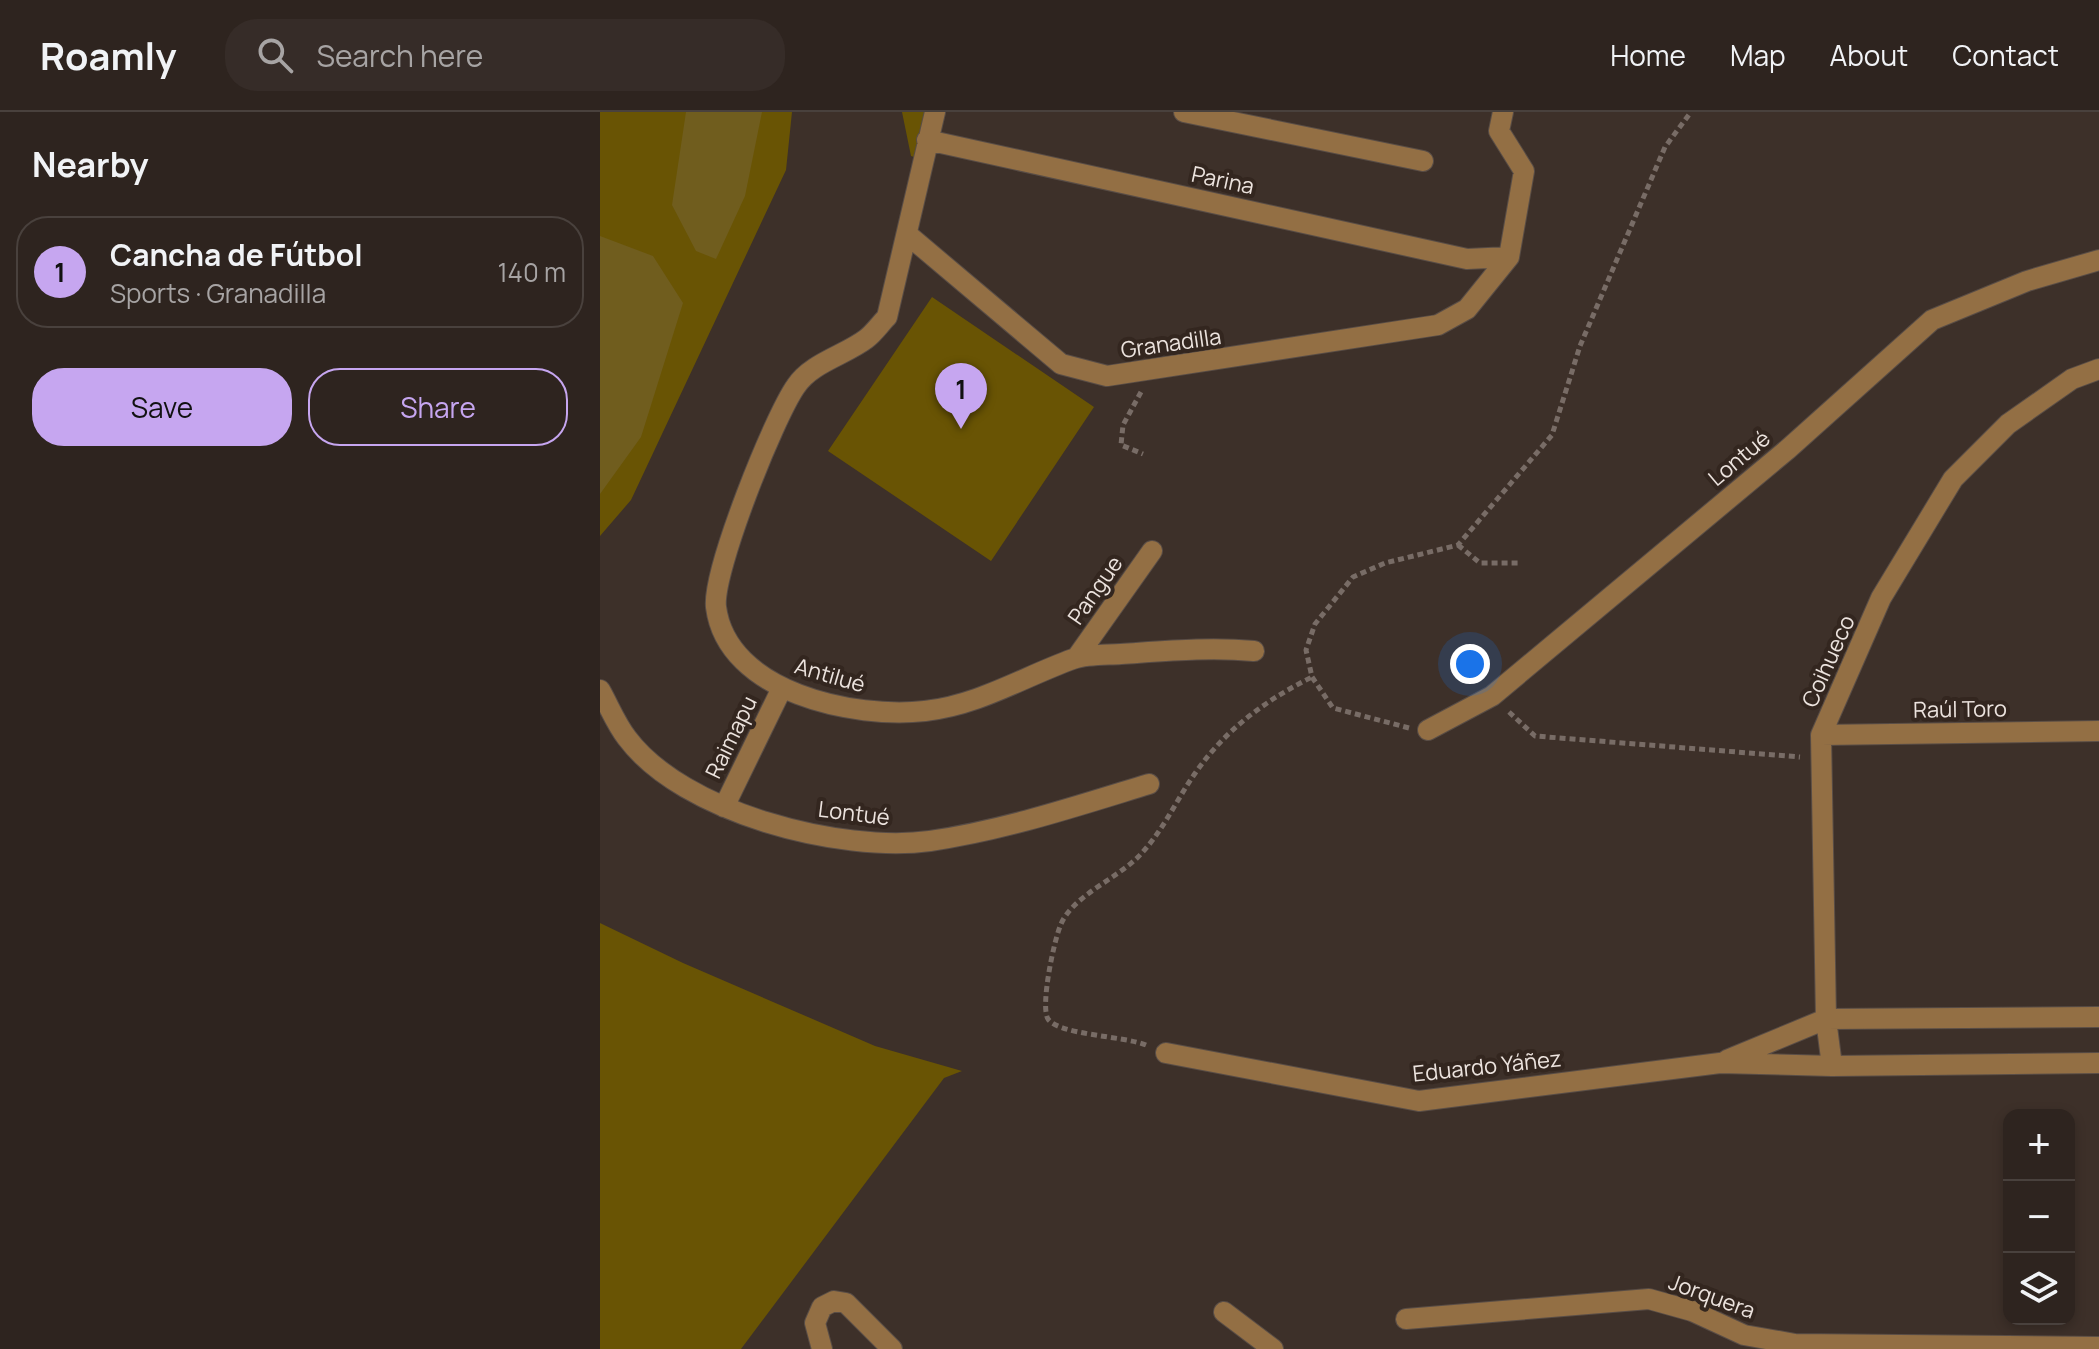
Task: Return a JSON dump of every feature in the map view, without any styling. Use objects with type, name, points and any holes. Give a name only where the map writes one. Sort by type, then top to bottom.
[{"type":"street","name":"Antilué","points":[[935,112],[887,317],[867,339],[797,383],[777,423],[720,568],[716,606],[726,639],[752,670],[782,688],[858,711],[925,711],[982,699],[1077,657],[1207,647],[1254,651]]},
{"type":"street","points":[[1184,112],[1423,161]]},
{"type":"street","points":[[1503,112],[1499,131],[1524,171],[1509,257]]},
{"type":"street","name":"Parina","points":[[927,140],[1467,259],[1509,257]]},
{"type":"street","name":"Granadilla","points":[[908,235],[1061,364],[1107,376],[1438,325],[1467,309],[1509,257]]},
{"type":"street","name":"Lontué","points":[[1428,730],[1492,696],[1788,449],[1932,320],[2027,281],[2099,260]]},
{"type":"street","name":"Coihueco","points":[[1832,1066],[1826,1019],[1821,735],[1881,598],[1953,479],[2008,424],[2072,379],[2099,369]]},
{"type":"street","name":"Pangue","points":[[1077,657],[1152,551]]},
{"type":"street","name":"Raimapu","points":[[724,807],[782,688]]},
{"type":"street","name":"Lontué","points":[[600,690],[628,739],[668,776],[724,807],[793,829],[870,842],[928,841],[1023,822],[1149,784]]},
{"type":"street","name":"Raúl Toro","points":[[1821,735],[2099,731]]},
{"type":"street","name":"Eduardo Yáñez","points":[[1720,1063],[1826,1019],[2099,1017]]},
{"type":"street","name":"Eduardo Yáñez","points":[[1166,1053],[1419,1101],[1720,1063],[1832,1066],[2099,1063]]},
{"type":"street","name":"Jorquera","points":[[1406,1319],[1649,1299],[1692,1311],[1744,1335],[1795,1344],[2099,1347]]},
{"type":"street","points":[[822,1349],[815,1323],[822,1307],[834,1301],[846,1303],[892,1349]]},
{"type":"street","points":[[1224,1312],[1273,1349]]},
{"type":"path","points":[[1428,730],[1390,725],[1333,708],[1312,677],[1306,650],[1315,624],[1353,577],[1385,563],[1458,545],[1552,435],[1580,346],[1665,147],[1691,112]]},
{"type":"path","points":[[1143,454],[1121,445],[1123,425],[1152,370]]},
{"type":"path","points":[[1458,545],[1480,563],[1519,563]]},
{"type":"path","points":[[1166,1053],[1140,1042],[1069,1031],[1052,1024],[1044,1001],[1061,925],[1080,901],[1139,856],[1169,817],[1195,773],[1229,732],[1254,710],[1312,677]]},
{"type":"path","points":[[1492,696],[1535,736],[1821,759]]},
{"type":"shaded area","points":[[600,112],[792,112],[786,170],[631,500],[600,536]]},
{"type":"shaded area","points":[[686,112],[762,112],[745,196],[716,259],[696,251],[672,205]]},
{"type":"shaded area","points":[[902,112],[925,112],[917,158],[911,156]]},
{"type":"shaded area","points":[[600,236],[653,256],[683,303],[641,437],[600,494]]},
{"type":"shaded area","points":[[932,297],[1094,407],[991,561],[828,451]]},
{"type":"shaded area","points":[[600,923],[683,963],[875,1046],[962,1071],[944,1078],[741,1349],[600,1349]]},
{"type":"place","name":"Cancha de Fútbol","points":[[961,429]]}]
